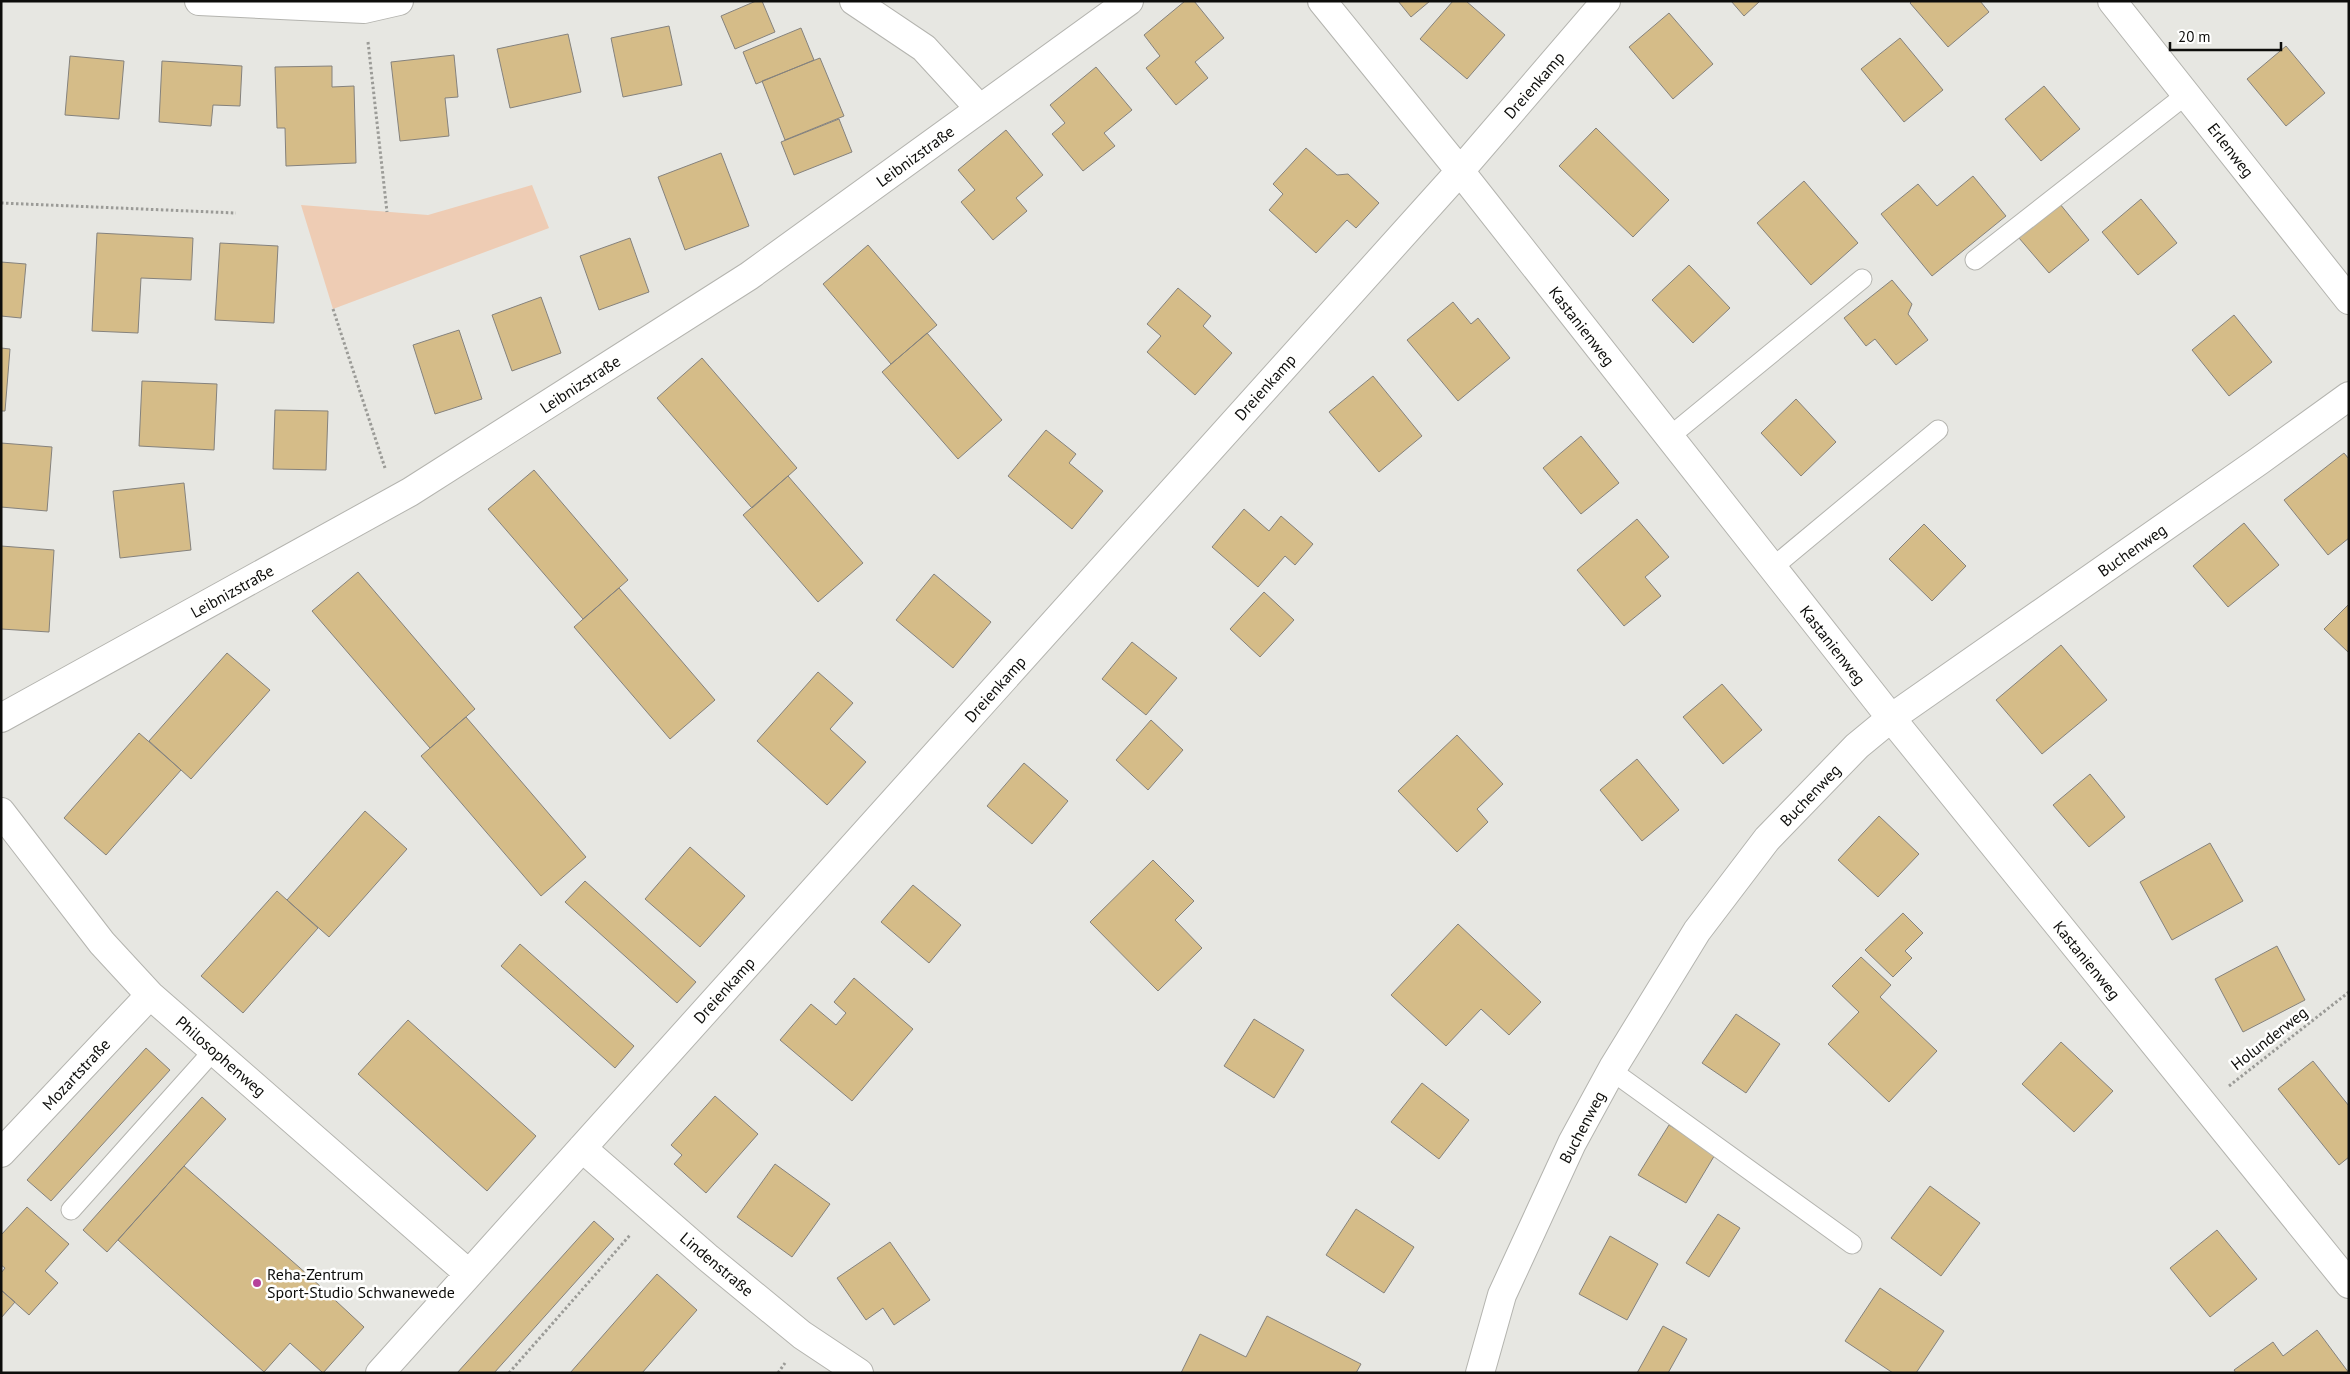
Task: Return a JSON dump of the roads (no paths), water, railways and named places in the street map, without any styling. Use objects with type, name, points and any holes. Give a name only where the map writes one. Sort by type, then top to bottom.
[{"type":"street","points":[[199,1],[364,10],[399,1]]},
{"type":"street","points":[[854,1],[924,48],[980,109]]},
{"type":"street","name":"Leibnizstraße","points":[[1,718],[396,501],[749,276],[1128,1]]},
{"type":"street","name":"Kastanienweg","points":[[1322,1],[1460,171],[1890,718],[2349,1284]]},
{"type":"street","name":"Dreienkamp","points":[[380,1373],[1460,171],[1606,1]]},
{"type":"street","name":"Erlenweg","points":[[2112,1],[2349,300]]},
{"type":"street","name":"Buchenweg","points":[[1480,1373],[1502,1295],[1572,1143],[1612,1071],[1697,931],[1767,839],[1857,746],[1890,718],[2259,462],[2349,396]]},
{"type":"street","name":"Philosophenweg","points":[[1,812],[102,943],[150,995],[468,1273]]},
{"type":"street","name":"Mozartstraße","points":[[1,1153],[150,995]]},
{"type":"street","name":"Lindenstraße","points":[[582,1148],[802,1335],[859,1373]]},
{"type":"lane","points":[[1975,260],[2187,94]]},
{"type":"lane","points":[[1670,437],[1862,279]]},
{"type":"lane","points":[[1772,568],[1938,430]]},
{"type":"lane","points":[[71,1210],[214,1050]]},
{"type":"lane","points":[[1612,1071],[1852,1244]]},
{"type":"place","name":"Reha-Zentrum Sport-Studio Schwanewede","points":[[257,1283]]}]
